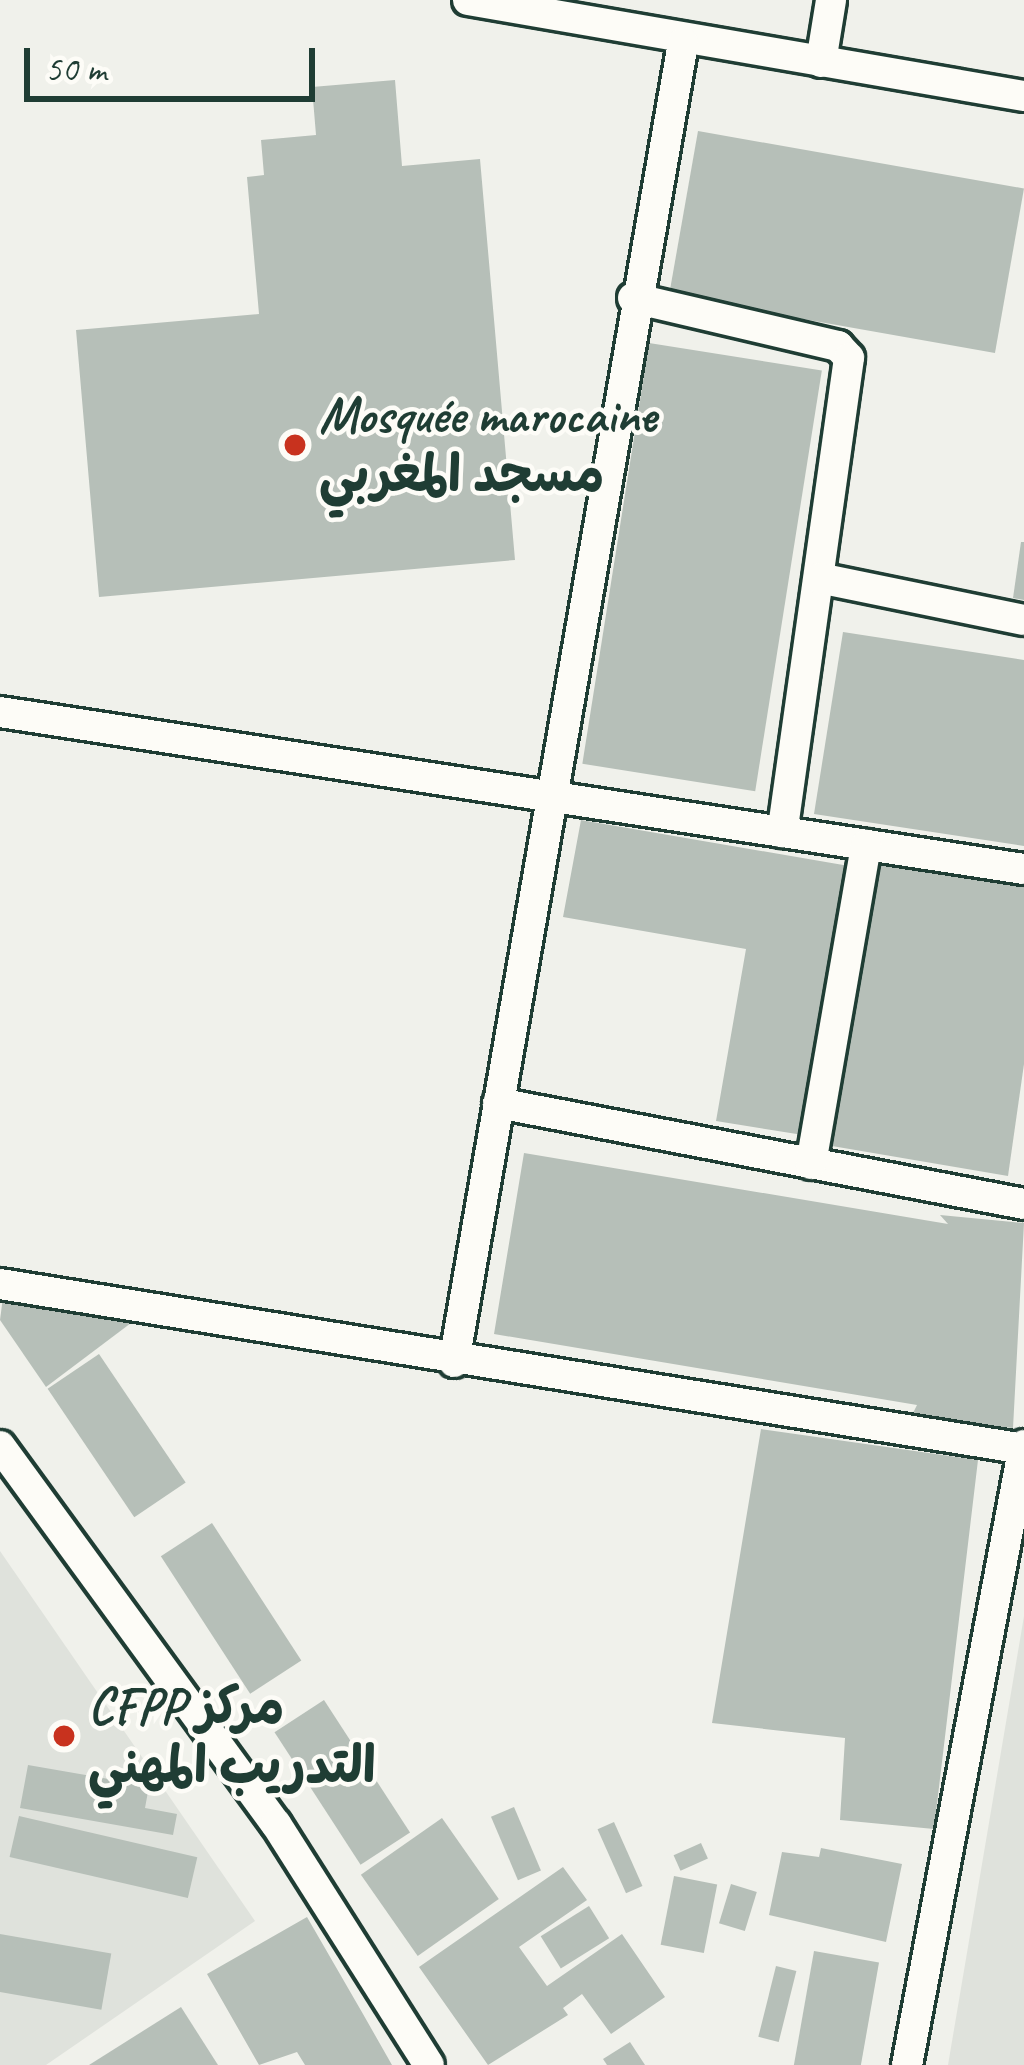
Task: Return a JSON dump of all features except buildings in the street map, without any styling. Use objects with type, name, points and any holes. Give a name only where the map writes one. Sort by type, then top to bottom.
[{"type":"street","points":[[468,0],[683,43],[1024,96]]},
{"type":"street","points":[[821,62],[831,0]]},
{"type":"street","points":[[454,1362],[633,298],[683,43]]},
{"type":"street","points":[[633,298],[838,346],[849,358],[782,832]]},
{"type":"street","points":[[819,578],[1024,620]]},
{"type":"street","points":[[0,712],[1024,869]]},
{"type":"street","points":[[811,1163],[866,845]]},
{"type":"street","points":[[498,1103],[1024,1204]]},
{"type":"street","points":[[0,1284],[454,1362],[1024,1447],[907,2065]]},
{"type":"street","points":[[0,1446],[276,1824],[429,2065]]},
{"type":"shaded area","name":"CFPP مركز التدريب المهني","points":[[0,1551],[255,1921],[46,2065],[0,2065]]},
{"type":"shaded area","points":[[1024,1616],[1024,2065],[948,2065]]},
{"type":"place","name":"Mosquée marocaine مسجد المغربي","points":[[295,445]]},
{"type":"place","name":"CFPP مركز التدريب المهني","points":[[64,1736]]}]
